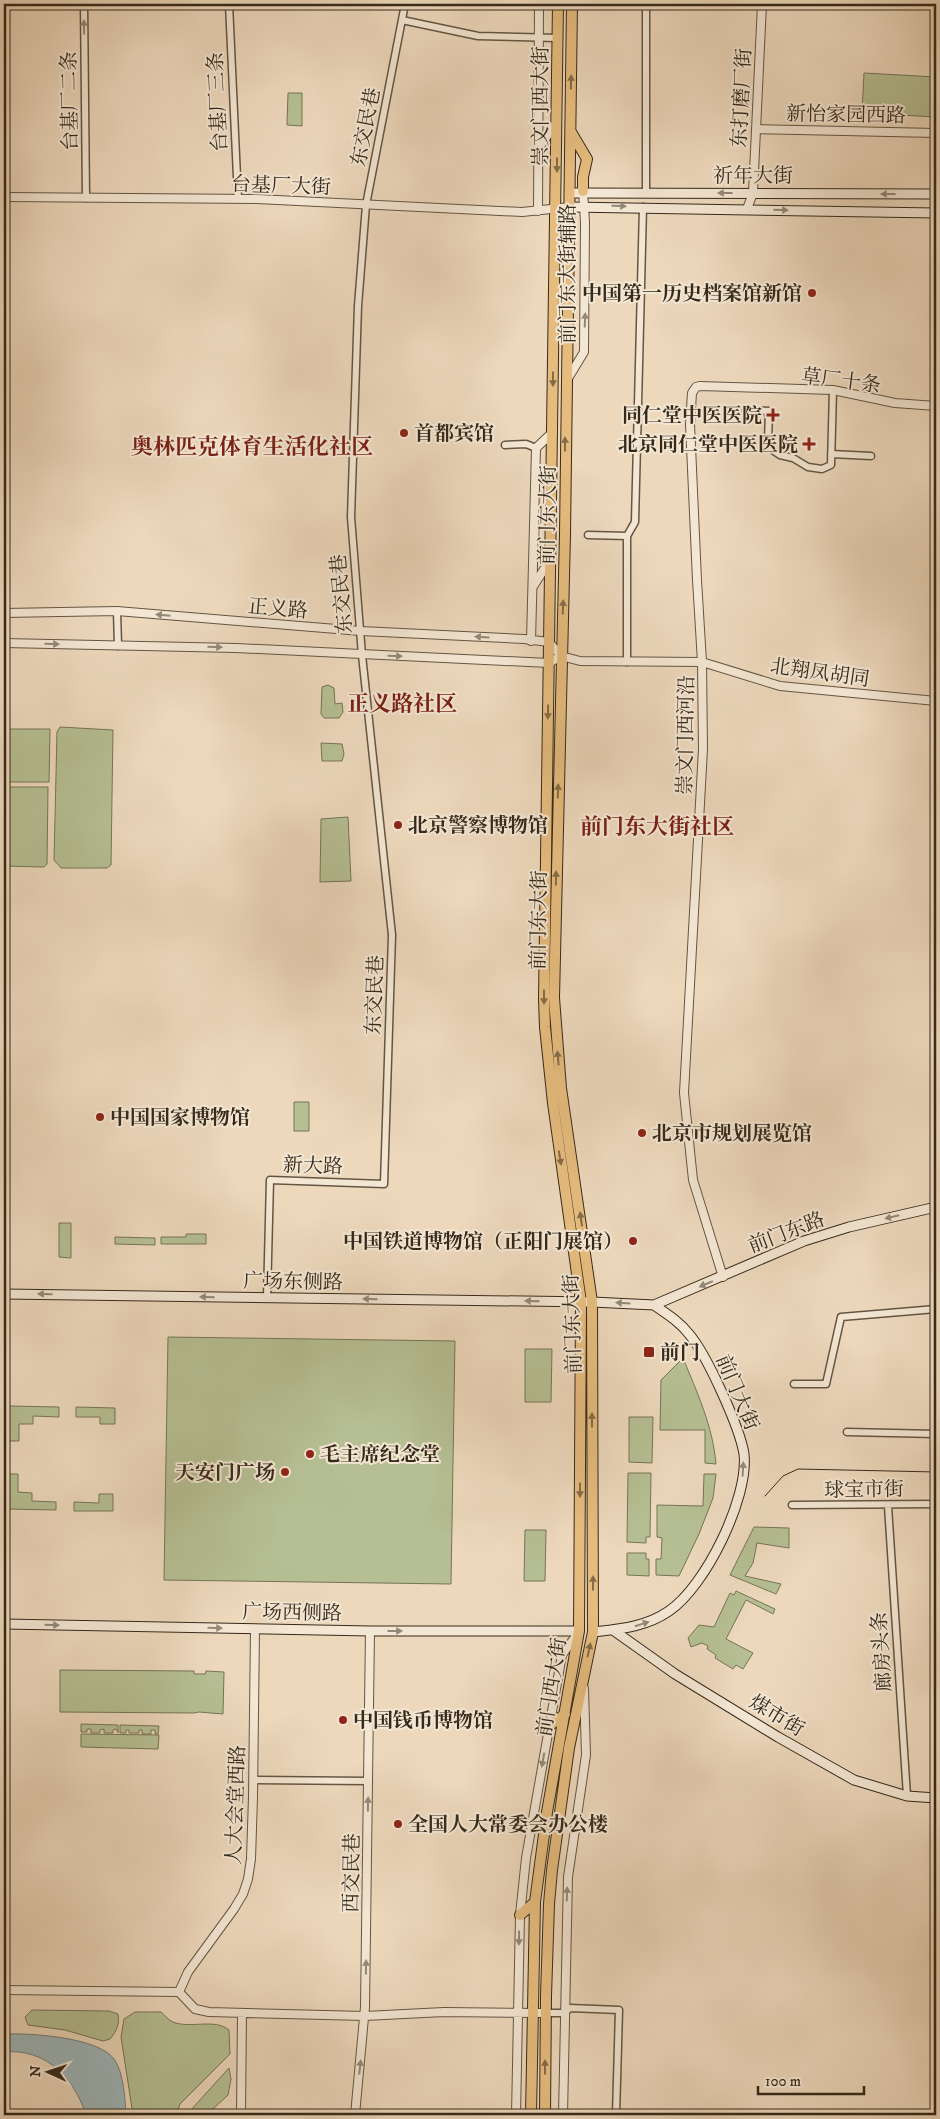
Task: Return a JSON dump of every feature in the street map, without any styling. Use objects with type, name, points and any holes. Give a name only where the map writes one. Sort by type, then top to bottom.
[{"type":"main road","name":"崇文门西大街","points":[[556,208],[558,4]]},
{"type":"main road","name":"崇文门西大街","points":[[570,207],[572,4]]},
{"type":"main road","points":[[570,131],[587,159],[583,191]]},
{"type":"main road","name":"祈年大街","points":[[570,193],[583,191],[936,194]]},
{"type":"main road","name":"祈年大街","points":[[570,207],[936,213]]},
{"type":"main road","name":"前门东大街","points":[[570,207],[565,534],[554,998],[561,1088],[592,1302],[593,1632]]},
{"type":"main road","name":"前门东大街","points":[[556,208],[545,853],[545,1027],[557,1140],[581,1302],[579,1631]]},
{"type":"main road","name":"前门东路","points":[[654,1305],[723,1277],[804,1240],[936,1207]]},
{"type":"main road","name":"广场东侧路","points":[[4,1294],[592,1302],[654,1305]]},
{"type":"main road","name":"前门大街","points":[[613,1630],[653,1620],[669,1611],[683,1599],[695,1585],[712,1558],[733,1513],[742,1486],[744,1454],[738,1434],[700,1349],[685,1329],[654,1305]]},
{"type":"main road","name":"广场西侧路","points":[[4,1624],[370,1631],[579,1631]]},
{"type":"main road","points":[[579,1631],[613,1630]]},
{"type":"main road","name":"煤市街","points":[[613,1630],[675,1674],[778,1737],[854,1780],[906,1796],[936,1798]]},
{"type":"main road","name":"前门西大街","points":[[531,2115],[535,1902],[542,1845],[579,1631]]},
{"type":"main road","name":"前门西大街","points":[[545,2115],[549,1904],[552,1870],[569,1748],[593,1632]]},
{"type":"main road","points":[[549,1726],[565,1714]]},
{"type":"main road","points":[[520,1915],[535,1902]]},
{"type":"street","name":"台基厂二条","points":[[84,4],[86,198]]},
{"type":"street","name":"台基厂三条","points":[[229,4],[238,199]]},
{"type":"street","name":"东交民巷","points":[[384,1184],[392,935],[362,655],[351,517],[358,306],[366,205],[405,4]]},
{"type":"street","points":[[538,211],[539,4]]},
{"type":"street","points":[[646,4],[646,192]]},
{"type":"street","name":"东打磨厂街","points":[[747,209],[753,193],[762,4]]},
{"type":"street","points":[[402,20],[478,36],[558,38]]},
{"type":"street","points":[[538,149],[557,122]]},
{"type":"street","name":"新怡家园西路","points":[[756,129],[936,133]]},
{"type":"street","name":"前门东大街辅路","points":[[566,381],[584,352],[586,222],[583,191]]},
{"type":"street","points":[[556,208],[570,193]]},
{"type":"street","name":"台基厂大街","points":[[4,197],[238,199],[522,212],[570,207]]},
{"type":"street","points":[[627,662],[627,536],[635,522],[636,508],[643,207]]},
{"type":"street","name":"崇文门西河沿","points":[[723,1277],[694,1180],[684,1093],[703,749],[702,662],[691,444],[692,393],[696,387],[700,386],[742,388]]},
{"type":"street","name":"草厂十条","points":[[742,388],[832,390],[895,403],[936,406]]},
{"type":"street","points":[[745,410],[769,411],[768,441],[771,447],[780,455],[793,458],[804,466],[822,469],[831,465],[832,390]]},
{"type":"street","points":[[531,641],[534,585],[536,448],[553,432]]},
{"type":"street","points":[[504,445],[526,444],[536,448]]},
{"type":"street","points":[[831,454],[871,456]]},
{"type":"street","points":[[588,535],[627,536]]},
{"type":"street","points":[[534,585],[551,558]]},
{"type":"street","points":[[117,611],[118,646]]},
{"type":"street","name":"正义路","points":[[4,613],[117,611],[361,631],[549,642]]},
{"type":"street","points":[[549,642],[561,656],[549,663]]},
{"type":"street","name":"正义路","points":[[4,644],[236,648],[549,663]]},
{"type":"street","name":"北翔凤胡同","points":[[561,656],[580,662],[702,662],[780,686],[936,701]]},
{"type":"street","name":"新大路","points":[[267,1298],[270,1180],[384,1184]]},
{"type":"street","points":[[794,1384],[826,1384],[841,1317],[936,1308]]},
{"type":"street","points":[[847,1432],[936,1434]]},
{"type":"street","name":"球宝市街","points":[[792,1506],[936,1504]]},
{"type":"street","name":"廊房头条","points":[[888,1506],[906,1796]]},
{"type":"street","name":"人大会堂西路","points":[[179,1992],[192,1966],[243,1894],[252,1859],[255,1629]]},
{"type":"street","name":"西交民巷","points":[[355,2115],[365,2016],[370,1631]]},
{"type":"street","name":"前门西大街","points":[[516,2115],[520,1915],[526,1858],[562,1655],[579,1631]]},
{"type":"street","name":"前门西大街","points":[[563,2115],[568,1877],[586,1754],[584,1674]]},
{"type":"street","points":[[254,1780],[368,1781]]},
{"type":"street","points":[[4,1990],[179,1992],[189,2005],[198,2011],[242,2013],[365,2016],[444,2012],[564,2013],[570,2008],[619,2010],[616,2115]]},
{"type":"street","points":[[241,2115],[242,2013]]},
{"type":"green space","points":[[864,73],[936,77],[936,117],[862,113]]},
{"type":"green space","points":[[288,93],[302,93],[302,126],[287,125]]},
{"type":"green space","points":[[328,685],[334,688],[335,704],[342,703],[343,712],[339,718],[324,718],[321,714],[322,687]]},
{"type":"green space","points":[[60,727],[113,730],[111,865],[107,868],[61,868],[54,860],[57,732]]},
{"type":"green space","points":[[4,729],[50,729],[49,782],[4,782]]},
{"type":"green space","points":[[321,743],[342,744],[344,754],[342,761],[322,761]]},
{"type":"green space","points":[[4,787],[48,787],[47,864],[44,867],[4,866]]},
{"type":"green space","points":[[348,817],[351,881],[320,882],[321,819]]},
{"type":"green space","points":[[294,1102],[309,1102],[309,1131],[294,1131]]},
{"type":"green space","points":[[59,1223],[71,1223],[71,1258],[59,1257]]},
{"type":"green space","points":[[186,1234],[206,1234],[206,1244],[161,1244],[161,1237],[186,1237]]},
{"type":"green space","points":[[115,1237],[155,1238],[155,1245],[115,1244]]},
{"type":"green space","points":[[168,1337],[455,1341],[451,1584],[164,1580]]},
{"type":"green space","points":[[525,1349],[552,1349],[551,1402],[525,1402]]},
{"type":"green space","points":[[683,1358],[708,1423],[716,1464],[705,1463],[705,1430],[660,1430],[661,1380]]},
{"type":"green space","points":[[9,1406],[59,1407],[59,1417],[33,1416],[33,1424],[19,1424],[19,1441],[8,1441]]},
{"type":"green space","points":[[76,1407],[115,1408],[115,1424],[100,1424],[100,1417],[76,1417]]},
{"type":"green space","points":[[629,1417],[653,1417],[652,1463],[629,1462]]},
{"type":"green space","points":[[628,1473],[651,1473],[650,1537],[646,1537],[646,1543],[627,1542]]},
{"type":"green space","points":[[8,1474],[18,1474],[18,1492],[32,1493],[32,1501],[56,1502],[56,1510],[7,1509]]},
{"type":"green space","points":[[704,1474],[716,1474],[713,1498],[699,1534],[679,1576],[656,1575],[656,1559],[661,1559],[662,1538],[657,1537],[657,1505],[703,1506]]},
{"type":"green space","points":[[99,1494],[113,1494],[113,1511],[74,1511],[74,1502],[99,1503]]},
{"type":"green space","points":[[754,1527],[789,1528],[789,1548],[757,1543],[753,1563],[745,1576],[781,1584],[776,1594],[730,1575]]},
{"type":"green space","points":[[525,1530],[546,1530],[545,1581],[524,1581]]},
{"type":"green space","points":[[627,1553],[646,1553],[646,1559],[649,1559],[649,1576],[627,1575]]},
{"type":"green space","points":[[736,1591],[775,1609],[773,1614],[746,1600],[726,1639],[753,1653],[743,1669],[736,1665],[733,1669],[715,1658],[716,1655],[707,1649],[708,1646],[702,1643],[691,1647],[688,1638],[699,1625],[714,1627],[730,1593],[734,1595]]},
{"type":"green space","points":[[60,1670],[194,1671],[194,1674],[205,1674],[206,1671],[224,1672],[223,1714],[199,1712],[60,1712]]},
{"type":"green space","points":[[81,1724],[118,1725],[118,1733],[116,1729],[113,1730],[113,1733],[104,1733],[104,1729],[100,1730],[100,1733],[91,1733],[91,1729],[87,1729],[87,1732],[81,1732]]},
{"type":"green space","points":[[120,1725],[159,1726],[158,1734],[155,1734],[155,1730],[151,1730],[151,1734],[142,1734],[142,1730],[139,1730],[139,1733],[129,1733],[129,1730],[126,1730],[126,1733],[120,1733]]},
{"type":"green space","points":[[81,1734],[159,1735],[158,1749],[81,1747]]},
{"type":"green space","points":[[32,2010],[109,2011],[118,2014],[117,2028],[110,2039],[103,2041],[65,2030],[28,2025],[25,2017]]},
{"type":"green space","points":[[135,2012],[161,2012],[171,2021],[180,2024],[210,2024],[223,2026],[229,2030],[230,2054],[180,2104],[178,2110],[182,2114],[189,2112],[229,2068],[231,2079],[228,2095],[204,2115],[133,2115],[121,2037],[124,2019]]},
{"type":"water","points":[[4,2034],[30,2034],[63,2038],[79,2041],[106,2052],[114,2059],[120,2071],[126,2115],[86,2115],[74,2089],[56,2068],[45,2060],[33,2055],[19,2052],[4,2052]]},
{"type":"tram line","points":[[765,1496],[783,1476],[798,1469],[936,1472]]},
{"type":"place","name":"中国第一历史档案馆新馆","points":[[812,293]]},
{"type":"place","name":"同仁堂中医医院","points":[[773,415]]},
{"type":"place","name":"首都宾馆","points":[[404,433]]},
{"type":"place","name":"北京同仁堂中医医院","points":[[809,444]]},
{"type":"place","name":"北京警察博物馆","points":[[398,825]]},
{"type":"place","name":"中国国家博物馆","points":[[100,1117]]},
{"type":"place","name":"北京市规划展览馆","points":[[642,1133]]},
{"type":"place","name":"中国铁道博物馆（正阳门展馆）","points":[[633,1241]]},
{"type":"place","name":"前门","points":[[649,1352]]},
{"type":"place","name":"毛主席纪念堂","points":[[310,1454]]},
{"type":"place","name":"天安门广场","points":[[285,1472]]},
{"type":"place","name":"中国钱币博物馆","points":[[343,1720]]},
{"type":"place","name":"全国人大常委会办公楼","points":[[398,1824]]},
{"type":"district","name":"奥林匹克体育生活化社区","points":[[252,446]]},
{"type":"district","name":"正义路社区","points":[[402,703]]},
{"type":"district","name":"前门东大街社区","points":[[657,826]]}]
